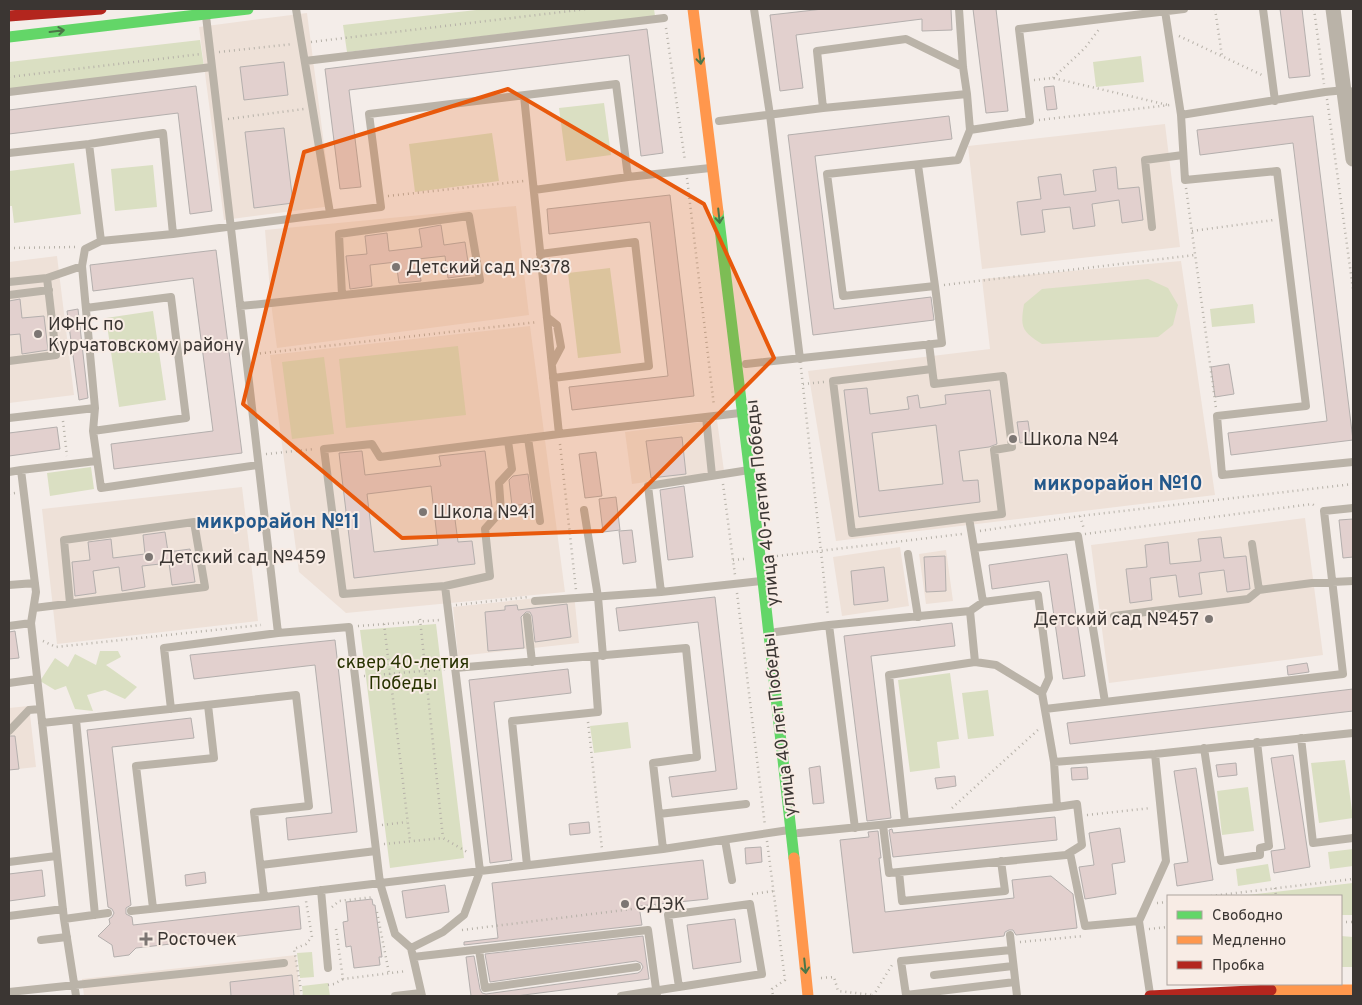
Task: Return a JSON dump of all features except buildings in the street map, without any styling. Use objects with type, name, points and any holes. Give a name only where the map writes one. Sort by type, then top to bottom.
[{"type":"street","points":[[9,16],[101,9]]},
{"type":"street","points":[[9,37],[248,9]]},
{"type":"street","name":"улица 40-летия Победы","points":[[693,9],[719,167],[764,558],[776,632],[811,979],[818,996]]},
{"type":"street","points":[[1333,9],[1349,91],[1353,159]]},
{"type":"street","name":"улица 40-летия Победы","points":[[741,364],[741,412]]},
{"type":"street","points":[[741,412],[764,558]]},
{"type":"street","name":"улица 40 лет Победы","points":[[767,580],[795,832]]},
{"type":"street","name":"улица 40-летия Победы","points":[[808,996],[811,979]]},
{"type":"street","points":[[1150,996],[1279,987],[1353,990]]},
{"type":"lane","points":[[296,9],[330,213]]},
{"type":"lane","points":[[754,9],[770,115],[800,359]]},
{"type":"lane","points":[[935,286],[843,296],[826,174],[958,160],[970,130],[959,9]]},
{"type":"lane","points":[[970,130],[1030,121],[1019,29],[1184,9]]},
{"type":"lane","points":[[1263,9],[1275,101]]},
{"type":"lane","points":[[1166,11],[1181,115],[1185,180],[1277,171],[1306,406],[1217,416],[1222,475],[1353,462]]},
{"type":"lane","points":[[205,14],[246,356],[274,634]]},
{"type":"lane","points":[[306,61],[664,18]]},
{"type":"lane","points":[[823,108],[817,51],[906,39],[963,68]]},
{"type":"lane","points":[[9,92],[212,67]]},
{"type":"lane","points":[[258,465],[101,488],[93,431],[95,408],[82,266],[85,249],[101,241],[231,227],[381,207],[369,114],[616,84],[628,177]]},
{"type":"lane","points":[[1181,115],[1325,92],[1349,91]]},
{"type":"lane","points":[[719,121],[823,108],[967,94]]},
{"type":"lane","points":[[524,96],[559,434]]},
{"type":"lane","points":[[9,153],[163,133],[173,234]]},
{"type":"lane","points":[[89,144],[101,241]]},
{"type":"lane","points":[[1152,227],[1145,160],[1183,155]]},
{"type":"lane","points":[[741,364],[942,343],[918,165]]},
{"type":"lane","points":[[534,190],[719,167]]},
{"type":"lane","points":[[240,306],[342,295],[480,280],[469,216],[339,234],[342,295]]},
{"type":"lane","points":[[540,254],[635,242],[648,366],[553,378]]},
{"type":"lane","points":[[9,282],[47,278],[82,266]]},
{"type":"lane","points":[[9,361],[56,356],[47,278]]},
{"type":"lane","points":[[9,295],[49,290]]},
{"type":"lane","points":[[86,308],[171,297],[186,418],[93,431]]},
{"type":"lane","points":[[547,319],[557,325],[561,347],[552,364]]},
{"type":"lane","points":[[929,344],[934,384],[1003,376],[1012,447],[994,450],[1002,514],[852,532],[833,381],[932,369]]},
{"type":"lane","points":[[9,418],[95,408]]},
{"type":"lane","points":[[508,440],[512,468],[499,483],[501,511],[485,529],[490,576],[445,586],[343,594],[324,448],[372,444],[380,457],[508,440],[741,412]]},
{"type":"lane","points":[[710,416],[712,475]]},
{"type":"lane","points":[[528,438],[540,521]]},
{"type":"lane","points":[[9,472],[96,461]]},
{"type":"lane","points":[[21,470],[36,592],[31,624],[32,636],[56,856],[76,996]]},
{"type":"lane","points":[[661,592],[648,486],[749,470]]},
{"type":"lane","points":[[1045,709],[1343,674],[1324,511],[1353,508]]},
{"type":"lane","points":[[584,510],[598,598],[603,656]]},
{"type":"lane","points":[[969,518],[983,602]]},
{"type":"lane","points":[[34,608],[205,587],[194,522],[64,540],[70,603]]},
{"type":"lane","points":[[974,548],[1078,536],[1105,702]]},
{"type":"lane","points":[[1252,544],[1259,590]]},
{"type":"lane","points":[[908,554],[918,616]]},
{"type":"lane","points":[[533,599],[598,598],[767,580]]},
{"type":"lane","points":[[1114,616],[1248,599],[1259,590],[1312,583],[1353,581]]},
{"type":"lane","points":[[9,585],[35,583]]},
{"type":"lane","points":[[411,948],[443,932],[464,915],[480,871],[445,586]]},
{"type":"lane","points":[[776,632],[970,611],[983,602],[1038,595],[1048,678],[1042,693],[1054,762],[1057,807]]},
{"type":"lane","points":[[970,611],[975,662]]},
{"type":"lane","points":[[528,617],[532,662]]},
{"type":"lane","points":[[9,626],[31,624]]},
{"type":"lane","points":[[829,625],[855,828]]},
{"type":"lane","points":[[171,709],[164,648],[274,634],[349,627],[380,883],[395,934],[411,948],[422,994],[395,996]]},
{"type":"lane","points":[[455,668],[686,648],[698,757],[653,763],[663,849]]},
{"type":"lane","points":[[528,865],[512,721],[598,712],[594,657]]},
{"type":"lane","points":[[906,822],[889,675],[975,662],[996,665],[1042,693]]},
{"type":"lane","points":[[9,683],[37,678]]},
{"type":"lane","points":[[42,723],[296,695],[309,806],[254,812],[264,898]]},
{"type":"lane","points":[[153,908],[136,766],[214,758],[208,705]]},
{"type":"lane","points":[[9,731],[29,710],[40,709]]},
{"type":"lane","points":[[76,720],[95,915]]},
{"type":"lane","points":[[1054,762],[1155,754],[1353,733]]},
{"type":"lane","points":[[1301,738],[1313,843],[1353,838]]},
{"type":"lane","points":[[1204,748],[1221,861],[1260,855],[1260,848],[1269,846],[1257,742]]},
{"type":"lane","points":[[1150,996],[1142,930],[1139,921],[1166,861],[1155,754]]},
{"type":"lane","points":[[659,814],[746,804]]},
{"type":"lane","points":[[131,911],[264,898],[663,849],[766,833],[855,828],[1077,804],[1082,845],[1066,854],[889,873],[883,825]]},
{"type":"lane","points":[[725,840],[732,880]]},
{"type":"lane","points":[[261,865],[375,848]]},
{"type":"lane","points":[[1070,852],[1085,926],[1139,921]]},
{"type":"lane","points":[[9,862],[56,856]]},
{"type":"lane","points":[[899,872],[902,901],[1005,895],[1002,861]]},
{"type":"lane","points":[[321,890],[328,968]]},
{"type":"lane","points":[[620,996],[657,994],[679,987],[762,974],[750,904],[668,916],[679,987]]},
{"type":"lane","points":[[9,916],[63,909]]},
{"type":"lane","points":[[64,919],[108,913]]},
{"type":"lane","points":[[413,957],[648,930],[657,994]]},
{"type":"lane","points":[[1010,936],[1017,996]]},
{"type":"lane","points":[[41,940],[67,937]]},
{"type":"lane","points":[[479,950],[485,988],[637,967]]},
{"type":"lane","points":[[1011,950],[901,961],[906,995],[1015,982]]},
{"type":"lane","points":[[9,992],[284,963]]},
{"type":"lane","points":[[934,975],[1013,966]]},
{"type":"lane","points":[[1172,995],[1177,985]]},
{"type":"path","points":[[1215,9],[1222,56]]},
{"type":"path","points":[[1314,9],[1353,289]]},
{"type":"path","points":[[664,18],[687,170],[710,416]]},
{"type":"path","points":[[1053,78],[1085,48],[1107,18]]},
{"type":"path","points":[[1168,32],[1272,80]]},
{"type":"path","points":[[1025,82],[1053,78],[1170,106],[1030,121]]},
{"type":"path","points":[[218,120],[313,108]]},
{"type":"path","points":[[380,197],[533,180]]},
{"type":"path","points":[[1185,180],[1217,416]]},
{"type":"path","points":[[1192,231],[1283,219]]},
{"type":"path","points":[[9,248],[76,247],[85,249]]},
{"type":"path","points":[[935,286],[1195,255]]},
{"type":"path","points":[[246,356],[547,319]]},
{"type":"path","points":[[800,359],[829,625]]},
{"type":"path","points":[[803,384],[833,381]]},
{"type":"path","points":[[62,412],[68,464]]},
{"type":"path","points":[[559,434],[577,599]]},
{"type":"path","points":[[257,455],[324,448]]},
{"type":"path","points":[[722,474],[785,980]]},
{"type":"path","points":[[733,560],[764,558],[1080,516],[1353,484]]},
{"type":"path","points":[[1080,516],[1085,534],[1312,504],[1324,511]]},
{"type":"path","points":[[447,606],[533,599]]},
{"type":"path","points":[[349,627],[449,619]]},
{"type":"path","points":[[420,620],[443,838]]},
{"type":"path","points":[[32,636],[56,647],[260,624],[274,634]]},
{"type":"path","points":[[384,624],[410,841]]},
{"type":"path","points":[[355,676],[455,668]]},
{"type":"path","points":[[587,714],[603,856]]},
{"type":"path","points":[[940,819],[1047,721]]},
{"type":"path","points":[[1078,816],[1160,807]]},
{"type":"path","points":[[373,825],[407,822]]},
{"type":"path","points":[[375,848],[410,841],[443,838],[478,859]]},
{"type":"path","points":[[1220,895],[1353,879]]},
{"type":"path","points":[[1275,888],[1276,895]]},
{"type":"path","points":[[302,996],[294,949],[306,944],[312,937],[305,892]]},
{"type":"path","points":[[744,895],[774,892]]},
{"type":"path","points":[[333,916],[332,907],[339,901],[375,897]]},
{"type":"path","points":[[443,932],[667,905]]},
{"type":"path","points":[[376,906],[389,973]]},
{"type":"path","points":[[335,925],[343,979]]},
{"type":"path","points":[[1142,930],[1167,927]]},
{"type":"path","points":[[328,985],[343,979],[416,970]]},
{"type":"path","points":[[773,996],[772,989],[785,980],[834,977],[838,991],[873,996]]},
{"type":"highlighted area","points":[[508,89],[704,204],[774,358],[602,531],[402,538],[243,404],[304,152]]},
{"type":"shaded area","points":[[307,13],[332,206],[224,220],[199,27]]},
{"type":"shaded area","points":[[1165,124],[1180,247],[982,269],[968,146]]},
{"type":"shaded area","name":"Детский сад №378","points":[[516,206],[529,315],[277,348],[265,230]]},
{"type":"shaded area","name":"ИФНС по Курчатовскому району","points":[[57,256],[74,395],[9,403],[9,262]]},
{"type":"shaded area","name":"Школа №4","points":[[1181,261],[1215,495],[836,541],[808,371],[990,349],[982,279]]},
{"type":"shaded area","name":"Школа №41","points":[[530,326],[565,592],[346,613],[299,572],[270,355]]},
{"type":"shaded area","points":[[717,420],[724,471],[632,484],[625,432]]},
{"type":"shaded area","name":"Детский сад №459","points":[[242,487],[258,621],[57,644],[42,509]]},
{"type":"shaded area","name":"Детский сад №457","points":[[1305,518],[1323,655],[1109,683],[1091,545]]},
{"type":"shaded area","points":[[900,547],[909,606],[842,616],[833,557]]},
{"type":"shaded area","points":[[946,550],[953,601],[926,604],[919,554]]},
{"type":"shaded area","points":[[574,594],[579,643],[458,656],[453,607]]},
{"type":"shaded area","points":[[29,706],[36,767],[9,770],[9,708]]},
{"type":"shaded area","points":[[296,955],[300,996],[84,996],[82,979]]},
{"type":"green space","points":[[485,9],[654,9],[655,16],[347,52],[343,25]]},
{"type":"green space","points":[[200,40],[204,67],[9,90],[9,62]]},
{"type":"green space","points":[[1141,56],[1144,82],[1096,87],[1093,62]]},
{"type":"green space","points":[[604,103],[611,155],[566,161],[559,108]]},
{"type":"green space","points":[[492,133],[499,181],[415,192],[409,144]]},
{"type":"green space","points":[[74,163],[81,214],[14,223],[12,206],[9,206],[9,171]]},
{"type":"green space","points":[[153,165],[157,207],[115,211],[111,169]]},
{"type":"green space","points":[[610,268],[621,353],[578,358],[568,273]]},
{"type":"green space","points":[[1148,279],[1168,288],[1178,305],[1173,325],[1158,337],[1042,344],[1030,336],[1024,328],[1022,319],[1024,304],[1042,289]]},
{"type":"green space","points":[[1253,304],[1255,323],[1212,327],[1210,309]]},
{"type":"green space","points":[[153,311],[166,400],[119,407],[106,318]]},
{"type":"green space","points":[[458,346],[466,415],[346,428],[339,359]]},
{"type":"green space","points":[[324,357],[334,434],[292,439],[282,362]]},
{"type":"green space","points":[[91,467],[94,489],[50,496],[47,473]]},
{"type":"green space","name":"сквер 40-летия Победы","points":[[436,624],[464,858],[390,868],[360,630]]},
{"type":"green space","points":[[100,651],[118,651],[121,657],[106,665],[137,687],[125,699],[105,690],[87,695],[93,711],[75,709],[66,686],[55,690],[40,681],[55,658],[68,667],[75,654],[96,665]]},
{"type":"green space","points":[[950,673],[959,739],[937,742],[940,768],[910,772],[898,680]]},
{"type":"green space","points":[[988,690],[994,736],[968,739],[962,693]]},
{"type":"green space","points":[[628,722],[631,748],[594,753],[590,726]]},
{"type":"green space","points":[[1345,760],[1353,818],[1319,823],[1311,763]]},
{"type":"green space","points":[[1248,787],[1254,831],[1222,835],[1217,791]]},
{"type":"green space","points":[[1353,849],[1353,866],[1330,869],[1328,852]]},
{"type":"green space","points":[[1268,864],[1271,881],[1238,886],[1236,869]]},
{"type":"green space","points":[[1353,883],[1353,915],[1342,915],[1342,895],[1247,895]]},
{"type":"green space","points":[[1342,936],[1353,937],[1353,967],[1342,967]]},
{"type":"green space","points":[[312,952],[314,977],[300,978],[297,953]]},
{"type":"green space","points":[[328,983],[330,996],[303,996],[302,986]]},
{"type":"traffic: fast","points":[[9,37],[248,9]]},
{"type":"traffic: fast","points":[[718,212],[763,581],[794,858]]},
{"type":"traffic: slow","points":[[693,9],[718,212]]},
{"type":"traffic: slow","points":[[794,858],[808,996]]},
{"type":"traffic: slow","points":[[1271,990],[1353,990]]},
{"type":"traffic: jam","points":[[9,16],[101,9]]},
{"type":"traffic: jam","points":[[1150,996],[1271,990]]},
{"type":"place","name":"Детский сад №378","points":[[396,267]]},
{"type":"place","name":"ИФНС по Курчатовскому району","points":[[38,334]]},
{"type":"place","name":"Школа №4","points":[[1013,439]]},
{"type":"place","name":"Школа №41","points":[[423,512]]},
{"type":"place","name":"Детский сад №459","points":[[149,557]]},
{"type":"place","name":"Детский сад №457","points":[[1209,619]]},
{"type":"place","name":"СДЭК","points":[[625,904]]},
{"type":"place","name":"Росточек","points":[[146,939]]},
{"type":"district","name":"микрорайон №10","points":[[1118,483]]},
{"type":"district","name":"микрорайон №11","points":[[278,521]]}]
